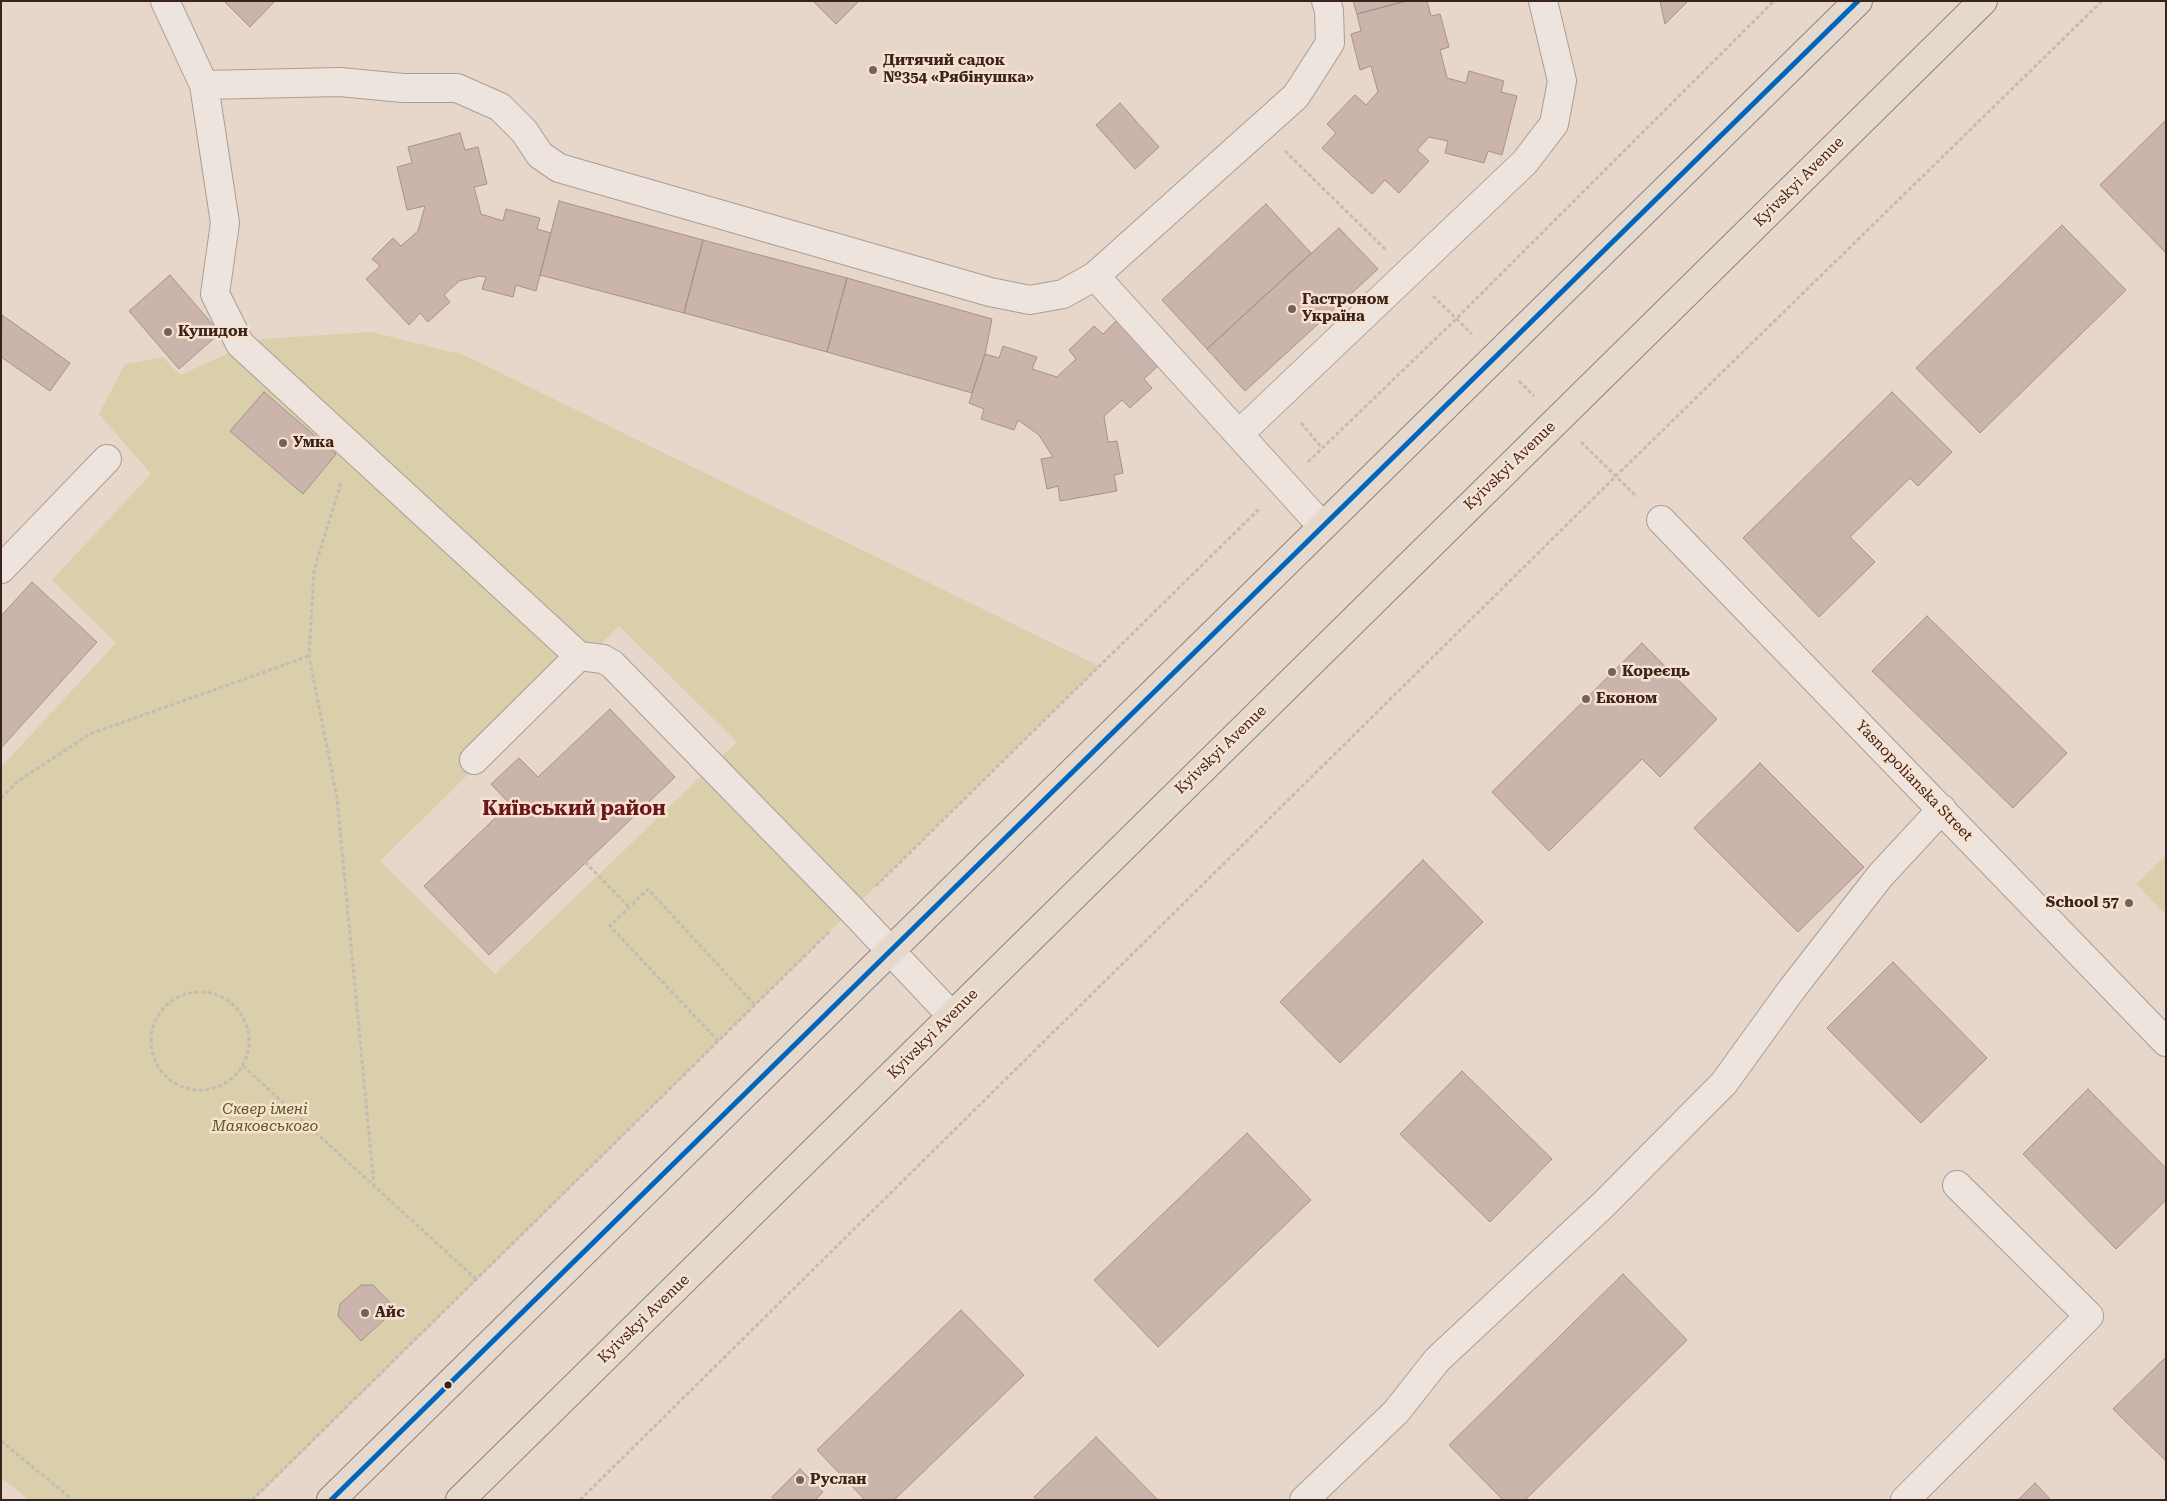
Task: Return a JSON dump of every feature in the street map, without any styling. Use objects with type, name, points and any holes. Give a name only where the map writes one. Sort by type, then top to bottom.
[{"type":"main road","points":[[331,1500],[1858,1]]},
{"type":"main road","name":"Kyivskyi Avenue","points":[[460,1500],[1983,1]]},
{"type":"street","points":[[166,1],[204,85],[225,223],[214,294],[240,344],[579,656],[603,659],[612,664],[852,910],[951,1015]]},
{"type":"street","points":[[204,85],[340,82],[403,88],[456,88],[500,107],[524,130],[540,155],[559,168],[990,292],[1030,300],[1063,294],[1095,276],[1296,96],[1330,43],[1329,11],[1326,1]]},
{"type":"street","points":[[1239,434],[1525,162],[1554,124],[1562,81],[1543,1]]},
{"type":"street","points":[[1095,276],[1322,526]]},
{"type":"street","points":[[1,569],[107,459]]},
{"type":"street","name":"Yasnopolianska Street","points":[[1662,520],[2166,1042]]},
{"type":"street","points":[[474,760],[579,656]]},
{"type":"street","points":[[1304,1500],[1396,1412],[1437,1360],[1603,1205],[1724,1083],[1792,989],[1880,876],[1942,810]]},
{"type":"street","points":[[1905,1500],[2089,1316],[1957,1185]]},
{"type":"path","points":[[252,1500],[1285,484],[1456,319],[1774,1]]},
{"type":"path","points":[[580,1500],[1602,490],[2102,1]]},
{"type":"path","points":[[1262,128],[1409,273]]},
{"type":"path","points":[[353,446],[314,570],[309,656],[337,798],[374,1186]]},
{"type":"path","points":[[1,798],[17,782],[90,734],[309,656]]},
{"type":"path","points":[[586,862],[629,907]]},
{"type":"path","points":[[718,1041],[610,926],[629,907],[648,889],[754,1006]]},
{"type":"path","points":[[195,992],[210,993],[225,998],[241,1014],[249,1036],[248,1051],[243,1066],[233,1078],[218,1086],[202,1090],[185,1087],[170,1079],[159,1067],[153,1051],[152,1034],[157,1018],[167,1005],[180,996],[195,992]]},
{"type":"path","points":[[243,1066],[476,1279]]},
{"type":"path","points":[[1,1441],[73,1500]]},
{"type":"green space","name":"Сквер імені Маяковського","points":[[371,332],[464,355],[1099,666],[254,1500],[29,1500],[1,1478],[1,767],[116,643],[52,580],[151,474],[99,414],[125,364],[163,357],[180,375],[261,339]],"holes":[[[619,626],[737,742],[495,974],[380,861]]]},
{"type":"green space","points":[[2166,855],[2166,915],[2136,884]]},
{"type":"building","points":[[224,1],[275,1],[250,27]]},
{"type":"building","points":[[813,1],[859,1],[836,24]]},
{"type":"building","points":[[1353,1],[1406,1],[1357,14]]},
{"type":"building","points":[[1406,1],[1427,1],[1431,16],[1440,14],[1449,47],[1440,50],[1447,78],[1466,83],[1469,71],[1504,81],[1501,92],[1517,96],[1502,155],[1488,151],[1484,163],[1445,153],[1448,141],[1429,137],[1417,150],[1429,161],[1399,193],[1385,180],[1372,194],[1322,148],[1336,133],[1327,124],[1355,95],[1366,105],[1378,92],[1371,66],[1360,70],[1351,34],[1361,31],[1357,14]]},
{"type":"building","points":[[1660,1],[1688,1],[1665,24]]},
{"type":"building","points":[[1120,103],[1159,147],[1135,169],[1096,125]]},
{"type":"building","points":[[2166,120],[2166,252],[2165,252],[2100,185]]},
{"type":"building","points":[[460,133],[465,150],[478,147],[487,184],[474,187],[481,214],[503,221],[506,209],[540,218],[537,229],[551,233],[536,291],[516,285],[513,297],[482,289],[486,277],[479,276],[459,281],[444,295],[450,302],[428,322],[420,313],[409,325],[366,279],[380,266],[372,259],[393,238],[401,246],[418,231],[425,206],[407,210],[397,167],[412,163],[408,147]]},
{"type":"building","points":[[559,201],[703,240],[684,313],[540,275]]},
{"type":"building","points":[[1266,204],[1311,253],[1207,349],[1162,300]]},
{"type":"building","points":[[2062,225],[2126,290],[1980,433],[1916,368]]},
{"type":"building","name":"Гастроном Україна","points":[[1339,228],[1378,269],[1245,391],[1207,349]]},
{"type":"building","points":[[703,240],[847,278],[827,352],[684,313]]},
{"type":"building","points":[[170,275],[220,333],[179,369],[129,311]]},
{"type":"building","points":[[847,278],[992,319],[985,354],[972,393],[827,352]]},
{"type":"building","points":[[2,315],[70,363],[50,391],[1,357]]},
{"type":"building","points":[[1117,320],[1159,365],[1144,379],[1152,388],[1130,408],[1122,400],[1104,416],[1108,442],[1117,441],[1123,473],[1114,475],[1117,491],[1060,501],[1058,486],[1047,489],[1041,459],[1053,457],[1039,435],[1018,420],[1014,430],[981,419],[984,409],[969,403],[985,354],[999,358],[1003,346],[1037,357],[1032,369],[1057,377],[1076,359],[1069,350],[1094,326],[1103,334]]},
{"type":"building","name":"Умка","points":[[264,392],[336,454],[303,494],[230,431]]},
{"type":"building","points":[[1892,392],[1952,452],[1918,486],[1910,478],[1850,537],[1875,562],[1819,617],[1743,538]]},
{"type":"building","points":[[32,582],[97,642],[1,748],[1,616]]},
{"type":"building","points":[[1927,616],[2067,753],[2013,808],[1872,671]]},
{"type":"building","points":[[1642,643],[1717,719],[1660,777],[1642,759],[1549,851],[1492,792]]},
{"type":"building","points":[[610,709],[675,777],[489,955],[424,886],[510,804],[491,784],[519,758],[538,777]]},
{"type":"building","points":[[1760,763],[1864,867],[1798,932],[1694,828]]},
{"type":"building","points":[[1423,860],[1483,922],[1340,1063],[1280,1002]]},
{"type":"building","points":[[1893,962],[1987,1058],[1921,1123],[1827,1028]]},
{"type":"building","points":[[1462,1071],[1552,1159],[1490,1222],[1400,1134]]},
{"type":"building","points":[[2088,1089],[2166,1168],[2166,1200],[2116,1249],[2023,1154]]},
{"type":"building","points":[[1247,1133],[1311,1200],[1158,1347],[1094,1280]]},
{"type":"building","points":[[1623,1274],[1687,1340],[1525,1500],[1503,1500],[1449,1445]]},
{"type":"building","name":"Айс","points":[[361,1285],[373,1285],[396,1309],[361,1341],[338,1316],[340,1304]]},
{"type":"building","points":[[961,1310],[1024,1375],[894,1500],[865,1500],[817,1450]]},
{"type":"building","points":[[2166,1357],[2166,1461],[2113,1409]]},
{"type":"building","points":[[1096,1437],[1158,1500],[1037,1500],[1034,1497]]},
{"type":"building","name":"Руслан","points":[[800,1469],[823,1492],[815,1500],[775,1500],[772,1497]]},
{"type":"building","points":[[2035,1483],[2051,1500],[2018,1500]]},
{"type":"transit line","points":[[331,1500],[1858,1]]},
{"type":"place","name":"Дитячий садок №354 «Рябінушка»","points":[[873,70]]},
{"type":"place","name":"Гастроном Україна","points":[[1292,309]]},
{"type":"place","name":"Купидон","points":[[168,332]]},
{"type":"place","name":"Умка","points":[[283,443]]},
{"type":"place","name":"Кореєць","points":[[1612,672]]},
{"type":"place","name":"Економ","points":[[1586,699]]},
{"type":"place","name":"School 57","points":[[2129,903]]},
{"type":"place","name":"Айс","points":[[365,1313]]},
{"type":"place","name":"Руслан","points":[[800,1480]]},
{"type":"district","name":"Київський район","points":[[574,809]]}]
